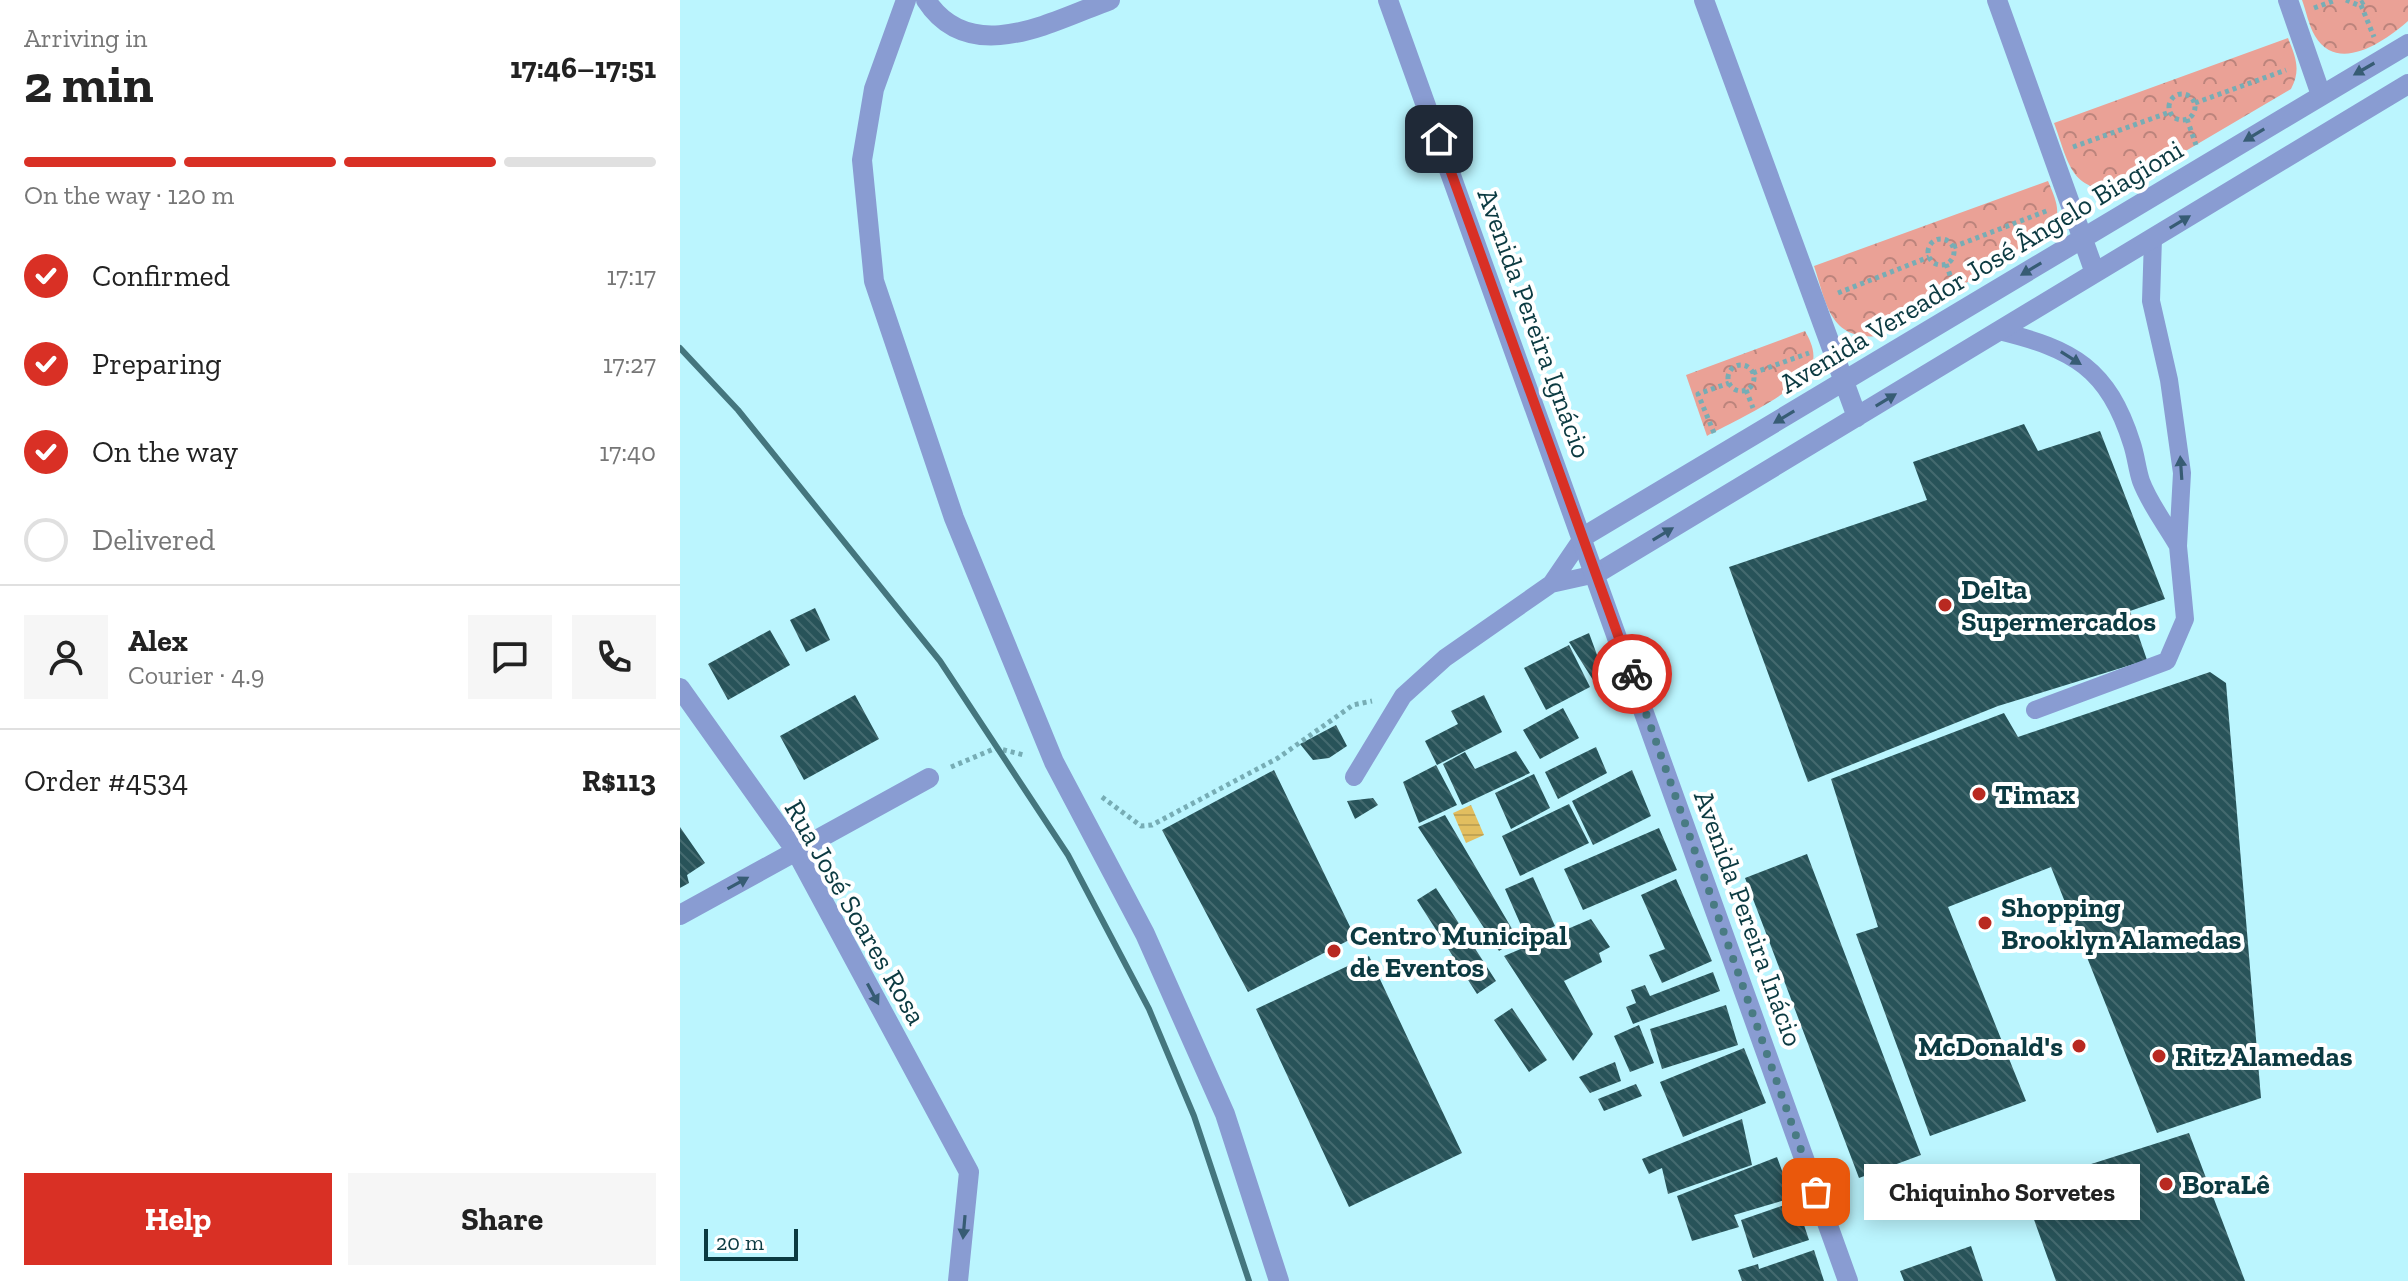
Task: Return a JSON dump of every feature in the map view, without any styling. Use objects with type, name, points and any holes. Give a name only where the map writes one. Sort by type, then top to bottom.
[{"type":"street","points":[[906,0],[874,89],[862,160],[874,281],[954,518],[1054,762],[1145,934],[1225,1114],[1279,1281]]},
{"type":"street","points":[[926,0],[950,24],[973,35],[994,38],[1110,0]]},
{"type":"street","name":"Avenida Pereira Ignácio","points":[[1388,0],[1596,574]]},
{"type":"street","points":[[1704,0],[1857,417]]},
{"type":"street","points":[[1997,0],[2095,273]]},
{"type":"street","points":[[2288,0],[2321,95]]},
{"type":"street","name":"Avenida Vereador José Ângelo Biagioni","points":[[1583,537],[2408,44]]},
{"type":"street","points":[[1596,574],[2408,84]]},
{"type":"street","name":"Avenida Pereira Inácio","points":[[1596,574],[1848,1281]]},
{"type":"street","name":"Rua José Soares Rosa","points":[[680,688],[796,851],[969,1172],[958,1281]]},
{"type":"street","points":[[680,915],[929,778]]},
{"type":"lane","points":[[2035,710],[2167,661],[2185,619],[2178,546],[2182,473],[2169,380],[2151,301],[2153,238]]},
{"type":"lane","points":[[1999,331],[2048,343],[2094,372],[2110,392],[2132,443],[2142,482],[2178,546]]},
{"type":"lane","points":[[1354,777],[1403,696],[1445,658],[1551,584],[1583,537]]},
{"type":"lane","points":[[1551,584],[1596,574]]},
{"type":"path","points":[[2346,0],[2364,2],[2382,59]]},
{"type":"path","points":[[2195,103],[2309,61]]},
{"type":"path","points":[[2180,94],[2189,96],[2195,103],[2195,111],[2187,119],[2179,120],[2170,112],[2172,99],[2180,94]]},
{"type":"path","points":[[2053,154],[2170,112]]},
{"type":"path","points":[[1953,247],[2070,202]]},
{"type":"path","points":[[1944,239],[1953,247],[1952,259],[1946,264],[1937,265],[1929,257],[1930,245],[1936,240],[1944,239]]},
{"type":"path","points":[[1814,302],[1929,257]]},
{"type":"path","points":[[1753,373],[1830,345]]},
{"type":"path","points":[[1739,365],[1748,366],[1753,373],[1752,385],[1746,390],[1738,390],[1729,383],[1729,373],[1739,365]]},
{"type":"path","points":[[1722,454],[1698,394],[1729,383]]},
{"type":"path","points":[[1093,790],[1141,826],[1152,825],[1278,758],[1353,705],[1403,696]]},
{"type":"path","points":[[929,778],[996,748],[1054,762]]},
{"type":"green space","points":[[2302,0],[2408,0],[2408,21],[2387,38],[2361,51],[2336,53],[2315,36]]},
{"type":"green space","points":[[2288,38],[2296,64],[2291,89],[2121,189],[2091,186],[2081,180],[2068,163],[2054,123]]},
{"type":"green space","points":[[2048,181],[2057,212],[2052,230],[1880,336],[1850,333],[1833,318],[1814,266]]},
{"type":"green space","points":[[1805,331],[1813,361],[1798,382],[1768,403],[1707,436],[1686,375]]},
{"type":"shaded area","points":[[1471,805],[1484,835],[1466,843],[1453,813]]},
{"type":"building","name":"Delta Supermercados","points":[[2024,424],[2038,451],[2100,431],[2165,599],[2130,611],[2147,660],[1998,706],[1808,782],[1729,567],[1927,500],[1913,462]]},
{"type":"building","points":[[815,608],[830,640],[806,652],[790,620]]},
{"type":"building","points":[[770,630],[790,665],[728,700],[708,664]]},
{"type":"building","points":[[1589,633],[1604,674],[1593,680],[1569,642]]},
{"type":"building","points":[[1569,645],[1590,687],[1546,710],[1524,668]]},
{"type":"building","points":[[2210,672],[2226,683],[2261,1098],[2157,1133],[2051,867],[1948,907],[2026,1101],[1930,1136],[1856,934],[1878,927],[1831,779],[2004,713],[2018,737]]},
{"type":"building","points":[[855,695],[879,739],[804,780],[780,736]]},
{"type":"building","points":[[1484,695],[1502,732],[1437,765],[1425,741],[1458,724],[1451,711]]},
{"type":"building","points":[[1563,708],[1579,738],[1540,759],[1523,730]]},
{"type":"building","points":[[1336,725],[1347,746],[1329,758],[1313,760],[1300,744]]},
{"type":"building","points":[[1596,747],[1607,773],[1558,799],[1545,772]]},
{"type":"building","points":[[1516,751],[1530,773],[1462,805],[1443,764],[1465,752],[1475,769]]},
{"type":"building","points":[[1436,765],[1457,805],[1419,823],[1403,782]]},
{"type":"building","points":[[1274,770],[1355,937],[1248,992],[1162,830]]},
{"type":"building","points":[[1632,770],[1651,816],[1593,845],[1572,801]]},
{"type":"building","points":[[1534,774],[1550,808],[1511,829],[1495,793]]},
{"type":"building","points":[[1373,798],[1378,805],[1355,819],[1347,801]]},
{"type":"building","points":[[1569,804],[1589,843],[1520,876],[1502,836]]},
{"type":"building","points":[[1445,815],[1518,939],[1499,951],[1418,827]]},
{"type":"building","points":[[680,827],[705,863],[687,875],[689,883],[680,888]]},
{"type":"building","points":[[1659,828],[1677,870],[1583,910],[1564,869]]},
{"type":"building","points":[[1807,854],[1921,1155],[1859,1178],[1745,878]]},
{"type":"building","points":[[1533,877],[1555,926],[1527,939],[1505,889]]},
{"type":"building","points":[[1676,879],[1712,961],[1662,983],[1649,955],[1665,949],[1641,895]]},
{"type":"building","points":[[1436,888],[1496,981],[1477,994],[1417,900]]},
{"type":"building","points":[[1591,919],[1610,947],[1599,953],[1602,962],[1564,981],[1593,1034],[1573,1061],[1504,956]]},
{"type":"building","points":[[1369,956],[1462,1153],[1349,1207],[1256,1009]]},
{"type":"building","points":[[1713,972],[1720,991],[1633,1024],[1626,1007],[1636,1003],[1631,990],[1645,985],[1650,996]]},
{"type":"building","points":[[1726,1005],[1738,1045],[1662,1069],[1650,1029]]},
{"type":"building","points":[[1512,1008],[1547,1060],[1529,1072],[1494,1020]]},
{"type":"building","points":[[1639,1025],[1654,1063],[1630,1072],[1614,1036]]},
{"type":"building","points":[[1744,1048],[1766,1103],[1683,1137],[1660,1082]]},
{"type":"building","points":[[1615,1062],[1621,1081],[1590,1093],[1579,1077]]},
{"type":"building","points":[[1636,1084],[1642,1096],[1604,1111],[1598,1099]]},
{"type":"building","points":[[1742,1119],[1752,1165],[1668,1194],[1662,1168],[1649,1174],[1642,1159]]},
{"type":"building","points":[[2189,1133],[2245,1281],[2056,1281],[2022,1186]]},
{"type":"building","points":[[1777,1157],[1792,1198],[1734,1215],[1739,1227],[1692,1241],[1677,1196]]},
{"type":"building","points":[[1796,1201],[1809,1240],[1753,1258],[1741,1220]]},
{"type":"building","points":[[1971,1246],[1983,1281],[1904,1281],[1900,1271]]},
{"type":"building","points":[[1814,1250],[1824,1281],[1742,1281],[1738,1270],[1758,1264],[1759,1269]]},
{"type":"railway","points":[[680,348],[738,410],[940,661],[1068,855],[1149,1009],[1194,1116],[1249,1281]]},
{"type":"way so far","points":[[1632,674],[1816,1192]]},
{"type":"place","name":"Delta Supermercados","points":[[1945,605]]},
{"type":"place","name":"Timax","points":[[1979,794]]},
{"type":"place","name":"Shopping Brooklyn Alamedas","points":[[1985,923]]},
{"type":"place","name":"Centro Municipal de Eventos","points":[[1334,951]]},
{"type":"place","name":"McDonald's","points":[[2079,1046]]},
{"type":"place","name":"Ritz Alamedas","points":[[2159,1056]]},
{"type":"place","name":"BoraLê","points":[[2166,1184]]},
{"type":"place","name":"Chiquinho Sorvetes","points":[[1816,1192]]},
{"type":"route","points":[[1439,139],[1632,674]]}]
